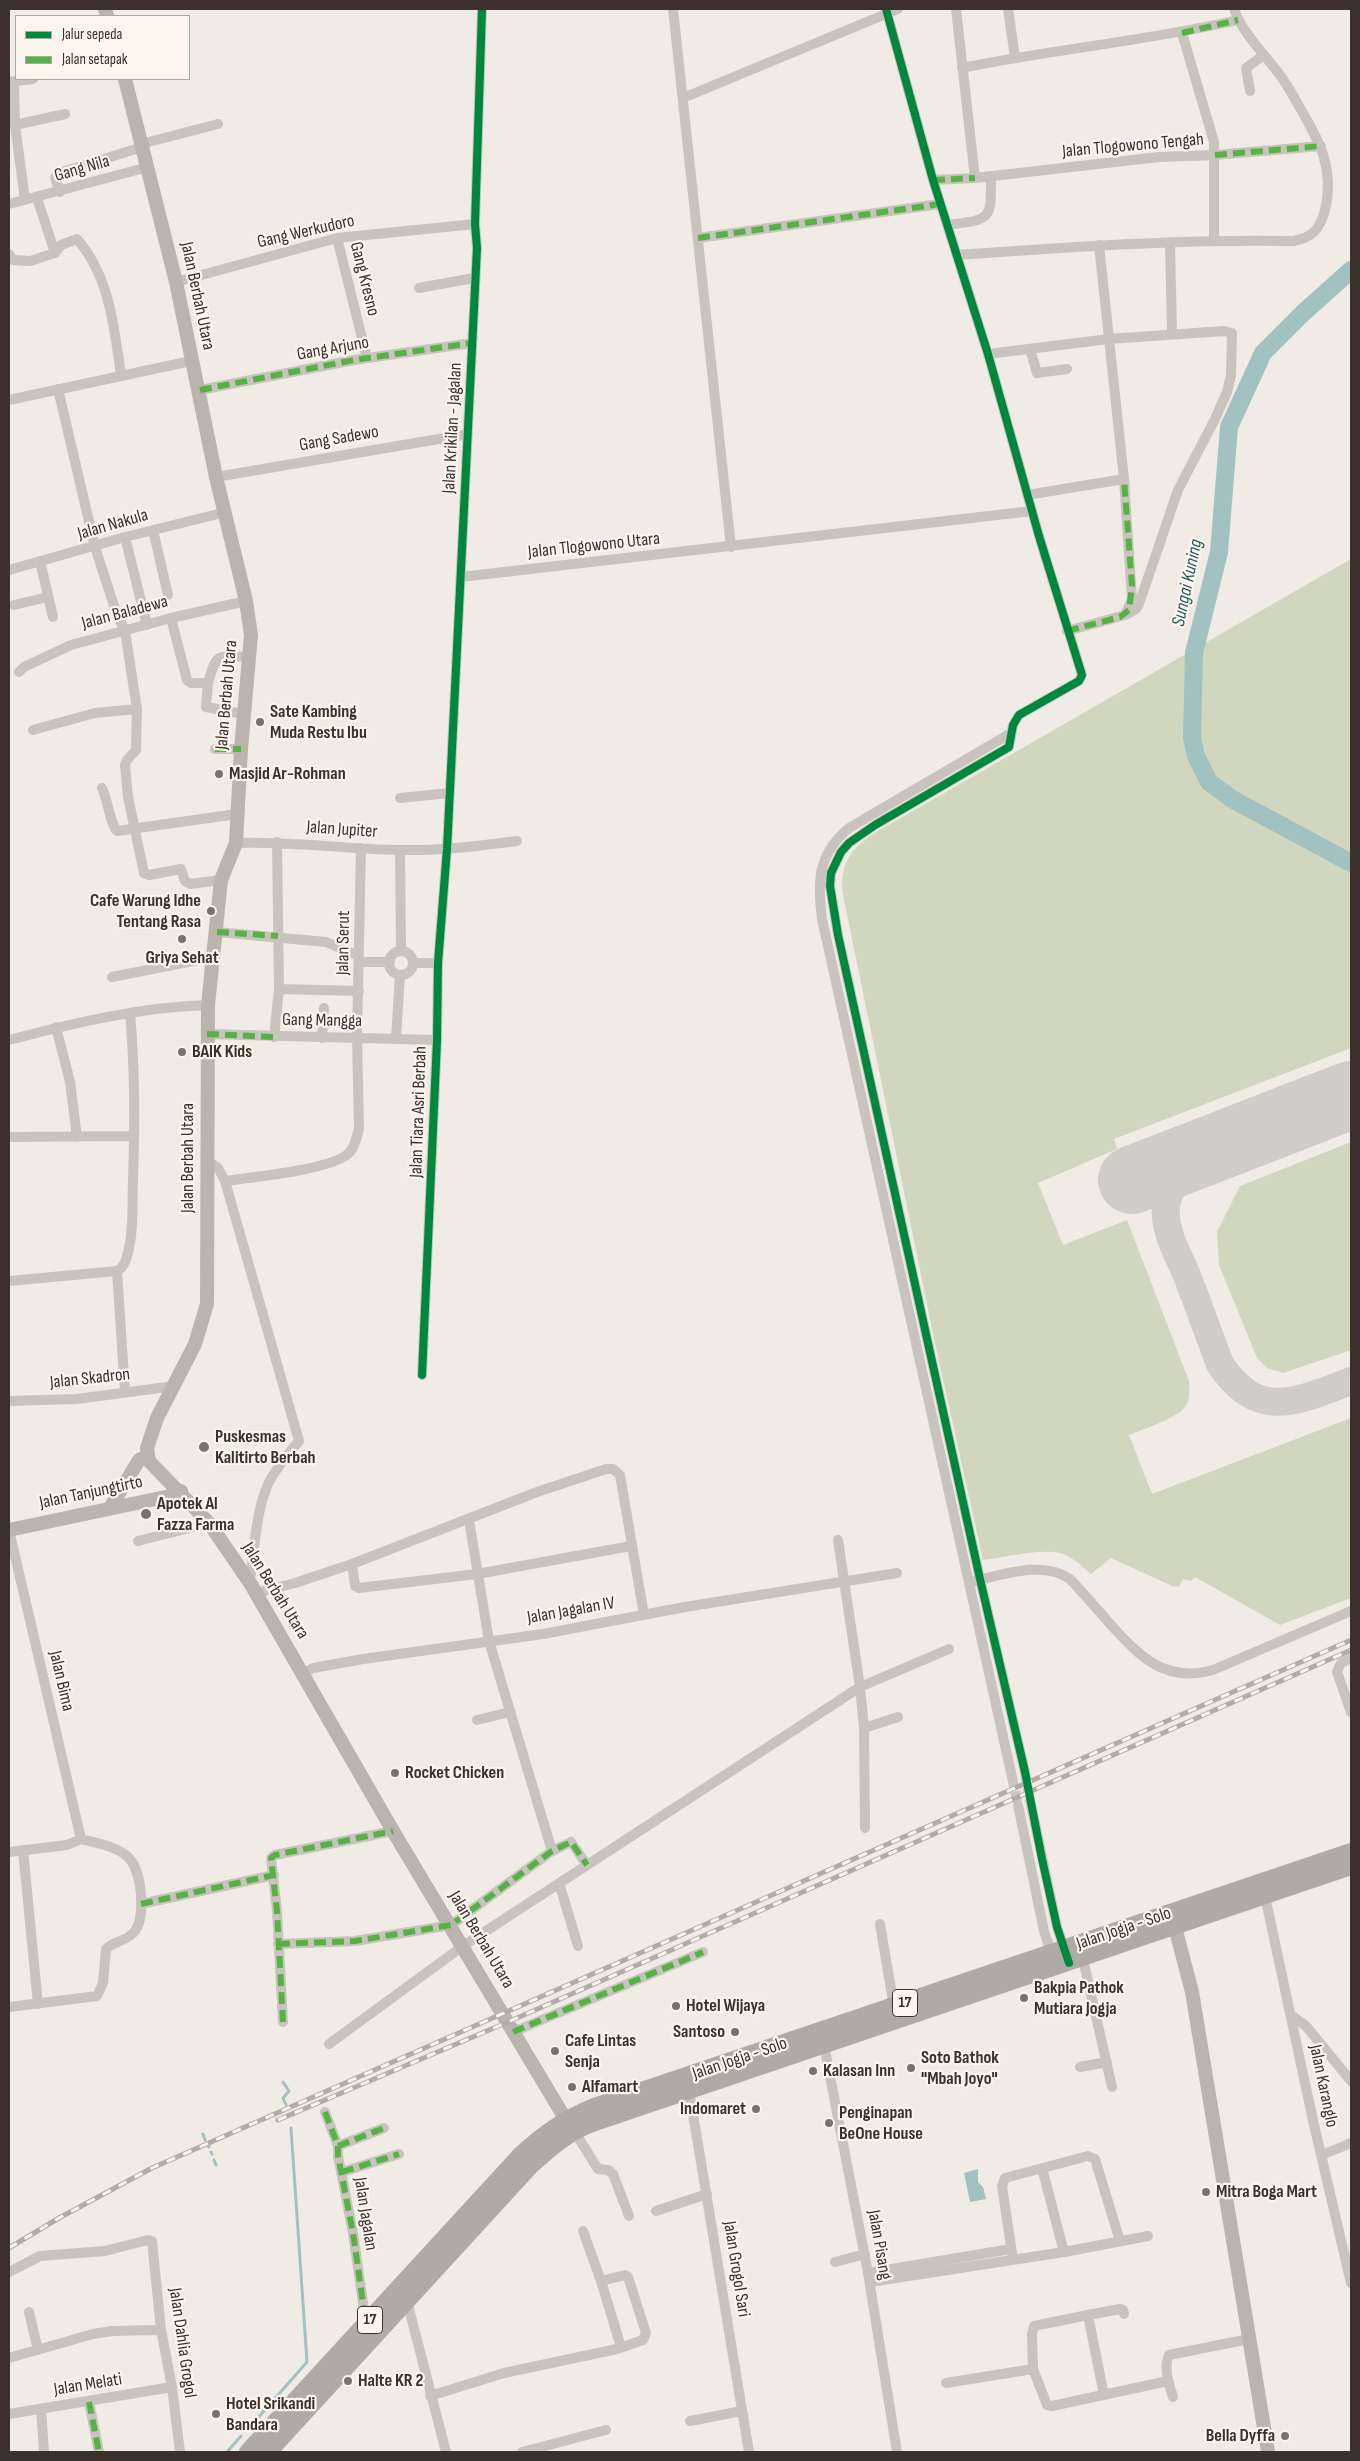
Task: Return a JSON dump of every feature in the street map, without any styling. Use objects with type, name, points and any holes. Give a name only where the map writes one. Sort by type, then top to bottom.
[{"type":"highway","name":"Jalan Jogja - Solo","points":[[259,2450],[366,2324],[520,2156],[542,2136],[570,2125],[689,2090],[824,2045],[1351,1852]]},
{"type":"highway","name":"Jalan Jogja - Solo","points":[[259,2450],[407,2301],[570,2125],[594,2107],[894,2007],[938,1990],[1065,1958],[1175,1927],[1351,1866]]},
{"type":"main road","name":"Jalan Berbah Utara","points":[[124,80],[176,282],[191,361],[200,390],[216,477],[246,600],[251,635],[240,749],[236,843],[221,880],[206,1034],[207,1304],[198,1336],[157,1418],[147,1448],[148,1455],[153,1466],[181,1491],[210,1523],[248,1579],[304,1673],[393,1831],[570,2125]]},
{"type":"main road","points":[[110,1508],[139,1460],[148,1455]]},
{"type":"main road","name":"Jalan Tanjungtirto","points":[[9,1530],[175,1495],[181,1491]]},
{"type":"main road","points":[[1175,1927],[1193,1997],[1268,2452]]},
{"type":"street","name":"Jalan Krikilan - Jagalan","points":[[447,850],[462,577],[474,278],[477,248],[475,224],[482,9]]},
{"type":"street","points":[[673,9],[731,547]]},
{"type":"street","points":[[682,98],[887,11],[898,9]]},
{"type":"street","points":[[956,9],[974,178]]},
{"type":"street","points":[[1008,9],[1015,57]]},
{"type":"street","points":[[958,256],[1099,245],[1214,240],[1293,241],[1304,239],[1314,234],[1319,227],[1324,212],[1329,183],[1321,146],[1282,77],[1238,20],[1234,9]]},
{"type":"street","points":[[887,11],[940,204],[988,354],[1067,632],[1082,675],[1081,679],[1019,715],[1014,722],[1009,747],[859,835],[841,852],[831,874],[830,886],[838,935],[980,1579],[1025,1772]]},
{"type":"street","points":[[962,68],[1015,57],[1182,33],[1238,20]]},
{"type":"street","name":"Jalan Tlogowono Tengah","points":[[933,180],[974,178],[1159,157],[1215,155],[1212,132],[1182,33]]},
{"type":"street","points":[[1250,91],[1246,68],[1264,55]]},
{"type":"street","points":[[24,200],[14,125],[11,82],[25,80]]},
{"type":"street","points":[[14,125],[66,114]]},
{"type":"street","points":[[60,192],[55,178],[59,173],[218,124]]},
{"type":"street","points":[[1214,240],[1215,155],[1321,146]]},
{"type":"street","name":"Gang Nila","points":[[9,204],[60,192],[148,167]]},
{"type":"street","points":[[947,225],[977,221],[985,217],[991,208],[991,176]]},
{"type":"street","points":[[37,198],[55,252]]},
{"type":"street","points":[[698,238],[940,204]]},
{"type":"street","name":"Gang Werkudoro","points":[[176,282],[337,238],[475,224]]},
{"type":"street","name":"Gang Kresno","points":[[337,238],[367,358]]},
{"type":"street","points":[[9,254],[13,260],[23,262],[55,252],[61,244],[77,239],[84,247],[102,280],[111,308],[121,375]]},
{"type":"street","points":[[1170,242],[1172,334]]},
{"type":"street","points":[[1099,245],[1124,478],[1132,586],[1132,599],[1125,614]]},
{"type":"street","points":[[420,288],[474,278]]},
{"type":"street","points":[[988,354],[1172,334],[1230,332],[1233,337],[1231,375],[1216,419],[1178,490],[1140,604],[1136,609],[1125,614],[1067,632]]},
{"type":"street","name":"Gang Arjuno","points":[[200,390],[367,358],[472,343]]},
{"type":"street","points":[[1030,348],[1037,373],[1067,369]]},
{"type":"street","points":[[9,400],[191,361]]},
{"type":"street","points":[[58,389],[95,547],[116,612],[125,631],[137,709],[136,750],[125,763],[128,797],[144,873],[146,875],[179,869],[182,870],[185,881],[190,884],[221,880]]},
{"type":"street","name":"Gang Sadewo","points":[[216,477],[468,434]]},
{"type":"street","points":[[1027,495],[1124,478]]},
{"type":"street","name":"Jalan Tlogowono Utara","points":[[462,577],[1032,511]]},
{"type":"street","name":"Jalan Nakula","points":[[9,570],[125,537],[226,512]]},
{"type":"street","points":[[153,530],[168,595]]},
{"type":"street","points":[[125,537],[147,625]]},
{"type":"street","points":[[40,561],[53,616]]},
{"type":"street","points":[[14,605],[48,597]]},
{"type":"street","name":"Jalan Baladewa","points":[[19,672],[24,667],[71,645],[246,600]]},
{"type":"street","points":[[170,618],[187,680],[191,683],[208,683]]},
{"type":"street","points":[[243,714],[206,708],[205,704],[214,661],[222,656],[249,657]]},
{"type":"street","points":[[32,730],[95,713],[137,709]]},
{"type":"street","points":[[1012,733],[849,828],[830,848],[820,873],[819,885],[822,919],[1012,1777]]},
{"type":"street","points":[[215,749],[240,749]]},
{"type":"street","points":[[102,788],[107,798],[114,829],[117,830],[237,814]]},
{"type":"street","points":[[400,798],[449,793]]},
{"type":"street","name":"Jalan Jupiter","points":[[236,843],[277,842],[400,850],[447,850],[517,841]]},
{"type":"street","points":[[274,1037],[279,990],[277,842]]},
{"type":"street","name":"Jalan Serut","points":[[225,1181],[330,1163],[350,1152],[359,1128],[357,1037],[361,848]]},
{"type":"street","points":[[400,850],[401,951]]},
{"type":"street","name":"Jalan Tiara Asri Berbah","points":[[422,1375],[437,1040],[438,963],[447,850]]},
{"type":"street","points":[[216,932],[278,936],[326,942],[359,959],[390,962]]},
{"type":"street","points":[[401,951],[411,956],[413,963],[409,972],[400,975],[392,971],[390,962],[393,955],[401,951]]},
{"type":"street","points":[[112,977],[213,957]]},
{"type":"street","points":[[413,963],[438,963]]},
{"type":"street","points":[[396,1039],[400,975]]},
{"type":"street","points":[[279,990],[359,990]]},
{"type":"street","points":[[9,1040],[56,1027],[130,1013],[208,1005]]},
{"type":"street","points":[[322,1038],[324,1008]]},
{"type":"street","points":[[9,1281],[117,1271],[124,1264],[130,1246],[134,1136],[134,1052],[130,1013]]},
{"type":"street","points":[[56,1027],[70,1082],[77,1137]]},
{"type":"street","name":"Gang Mangga","points":[[206,1034],[437,1040]]},
{"type":"street","points":[[9,1137],[134,1136]]},
{"type":"street","points":[[207,1160],[218,1168],[225,1181],[299,1441],[283,1460],[269,1483],[260,1511],[251,1574],[248,1579]]},
{"type":"street","points":[[117,1271],[124,1392]]},
{"type":"street","points":[[915,1341],[929,1344]]},
{"type":"street","name":"Jalan Skadron","points":[[9,1401],[77,1399],[174,1386]]},
{"type":"street","points":[[256,1593],[295,1583],[352,1564],[537,1492],[606,1469],[613,1469],[620,1475],[644,1615]]},
{"type":"street","points":[[469,1520],[488,1641],[552,1851]]},
{"type":"street","points":[[138,1541],[210,1523]]},
{"type":"street","name":"Jalan Bima","points":[[9,1530],[81,1839]]},
{"type":"street","points":[[838,1540],[860,1687],[864,1728],[865,1828]]},
{"type":"street","points":[[352,1564],[354,1586],[359,1588],[477,1574],[631,1546]]},
{"type":"street","points":[[968,1582],[1034,1570],[1053,1570],[1070,1579],[1141,1656],[1169,1671],[1185,1674],[1213,1670],[1351,1611]]},
{"type":"street","name":"Jalan Jagalan IV","points":[[304,1673],[313,1668],[896,1573]]},
{"type":"street","points":[[329,2044],[463,1946],[860,1687],[949,1649]]},
{"type":"street","points":[[1351,1658],[1341,1663],[1337,1672],[1351,1712]]},
{"type":"street","points":[[477,1720],[510,1712]]},
{"type":"street","points":[[864,1728],[898,1718]]},
{"type":"street","points":[[1030,1800],[1065,1958],[1107,2062],[1112,2087]]},
{"type":"street","points":[[1018,1805],[1044,1930],[1065,1958]]},
{"type":"street","points":[[283,2022],[274,1875],[271,1860],[275,1855],[393,1831]]},
{"type":"street","points":[[9,1852],[67,1845],[81,1839],[110,1847],[128,1856],[137,1873],[141,1904],[141,1921],[134,1932],[106,1949],[104,1983],[97,1996],[9,2008]]},
{"type":"street","points":[[278,1944],[355,1941],[451,1925],[552,1851],[571,1842],[587,1865]]},
{"type":"street","points":[[23,1850],[38,2004]]},
{"type":"street","points":[[141,1904],[274,1875]]},
{"type":"street","points":[[560,1883],[578,1946]]},
{"type":"street","name":"Jalan Karanglo","points":[[1265,1896],[1351,2282]]},
{"type":"street","points":[[880,1924],[894,2007]]},
{"type":"street","points":[[513,2032],[702,1952]]},
{"type":"street","points":[[1292,2020],[1306,2026],[1351,2081]]},
{"type":"street","name":"Jalan Pisang","points":[[824,2045],[865,2254],[897,2452]]},
{"type":"street","points":[[1080,2067],[1107,2062]]},
{"type":"street","name":"Jalan Grogol Sari","points":[[689,2090],[749,2452]]},
{"type":"street","name":"Jalan Jagalan","points":[[324,2112],[338,2146],[338,2156],[366,2324]]},
{"type":"street","points":[[570,2125],[598,2169],[608,2170],[613,2174],[629,2216]]},
{"type":"street","points":[[338,2146],[384,2128]]},
{"type":"street","points":[[1322,2155],[1351,2143]]},
{"type":"street","points":[[342,2172],[399,2154]]},
{"type":"street","points":[[1012,2254],[1003,2182],[1005,2178],[1088,2156],[1095,2159],[1120,2241]]},
{"type":"street","points":[[1042,2168],[1064,2252]]},
{"type":"street","points":[[656,2211],[707,2194]]},
{"type":"street","points":[[583,2231],[601,2280],[621,2347]]},
{"type":"street","points":[[869,2277],[1012,2254],[1064,2252],[1148,2236]]},
{"type":"street","name":"Jalan Dahlia Grogol","points":[[9,2272],[40,2256],[105,2251],[148,2240],[154,2245],[161,2330],[172,2387],[180,2452]]},
{"type":"street","points":[[836,2262],[865,2254]]},
{"type":"street","points":[[430,2396],[504,2373],[621,2347],[643,2340],[646,2333],[628,2277],[625,2275],[601,2280]]},
{"type":"street","points":[[407,2301],[446,2452]]},
{"type":"street","points":[[1124,2314],[1123,2310],[1120,2309],[1034,2326],[1032,2334],[1034,2368],[1047,2405],[1052,2406],[1168,2381]]},
{"type":"street","points":[[28,2312],[38,2350]]},
{"type":"street","points":[[1088,2315],[1104,2395]]},
{"type":"street","points":[[9,2358],[80,2337],[112,2331],[161,2330]]},
{"type":"street","points":[[1173,2397],[1168,2381],[1166,2360],[1169,2354],[1249,2339]]},
{"type":"street","points":[[946,2383],[1034,2368]]},
{"type":"street","name":"Jalan Melati","points":[[9,2414],[172,2387]]},
{"type":"street","points":[[89,2402],[99,2452]]},
{"type":"street","points":[[41,2409],[44,2452]]},
{"type":"street","points":[[690,2421],[742,2411]]},
{"type":"street","points":[[522,2452],[606,2430]]},
{"type":"green space","points":[[1351,559],[1351,1048],[1114,1139],[1117,1149],[1038,1183],[1063,1245],[1127,1220],[1189,1381],[1188,1401],[1181,1411],[1167,1420],[1129,1435],[1152,1494],[1351,1418],[1351,1598],[1280,1625],[1195,1577],[1191,1581],[1183,1579],[1179,1587],[1172,1586],[1111,1558],[1091,1574],[1069,1557],[1054,1552],[1027,1553],[983,1560],[935,1343],[842,884],[845,867],[852,853],[857,846],[873,834]]},
{"type":"green space","points":[[1351,1142],[1351,1350],[1283,1373],[1267,1368],[1257,1358],[1219,1265],[1217,1232],[1240,1186]]},
{"type":"water","points":[[978,2169],[978,2182],[983,2187],[986,2199],[970,2202],[964,2173]]},
{"type":"waterway","name":"Sungai Kuning","points":[[1351,270],[1303,313],[1263,353],[1229,427],[1219,552],[1194,653],[1192,738],[1196,756],[1209,782],[1232,799],[1351,863]]},
{"type":"waterway","points":[[283,2082],[289,2091],[283,2098],[286,2105]]},
{"type":"waterway","points":[[249,2428],[307,2362],[291,2128]]},
{"type":"waterway","points":[[203,2134],[205,2140]]},
{"type":"waterway","points":[[214,2160],[216,2165]]},
{"type":"waterway","points":[[227,2452],[241,2436]]},
{"type":"taxiway","points":[[1217,1147],[1189,1166],[1174,1184],[1166,1206],[1166,1217],[1172,1241],[1220,1364],[1234,1382],[1249,1394],[1264,1400],[1280,1402],[1296,1400],[1351,1381]]},
{"type":"runway","points":[[1132,1180],[1351,1095]]},
{"type":"tunnel","points":[[1025,1772],[1030,1800]]},
{"type":"tunnel","points":[[1012,1777],[1018,1805]]},
{"type":"railway","points":[[9,2248],[59,2218],[152,2168],[1351,1640]]},
{"type":"railway","points":[[278,2120],[508,2022],[1351,1650]]},
{"type":"marked path","points":[[1182,33],[1238,20]]},
{"type":"marked path","points":[[1215,155],[1321,146]]},
{"type":"marked path","points":[[933,180],[975,178]]},
{"type":"marked path","points":[[698,238],[940,204]]},
{"type":"marked path","points":[[200,390],[354,360],[472,343]]},
{"type":"marked path","points":[[1067,631],[1120,617],[1129,610],[1132,586],[1124,479]]},
{"type":"marked path","points":[[215,749],[241,749]]},
{"type":"marked path","points":[[217,932],[278,936]]},
{"type":"marked path","points":[[207,1034],[274,1037]]},
{"type":"marked path","points":[[283,2022],[277,1911],[271,1858],[275,1855],[393,1831]]},
{"type":"marked path","points":[[278,1944],[355,1941],[451,1925],[552,1851],[571,1842],[587,1865]]},
{"type":"marked path","points":[[141,1904],[274,1875]]},
{"type":"marked path","points":[[513,2032],[703,1952]]},
{"type":"marked path","points":[[325,2112],[338,2146],[338,2156],[353,2233],[366,2324]]},
{"type":"marked path","points":[[338,2146],[384,2128]]},
{"type":"marked path","points":[[342,2172],[399,2154]]},
{"type":"marked path","points":[[89,2402],[99,2452]]},
{"type":"cycle path","points":[[422,1375],[437,1040],[438,963],[447,849],[477,248],[475,224],[482,9]]},
{"type":"cycle path","points":[[886,9],[933,180],[988,354],[1039,536],[1082,675],[1079,681],[1019,715],[1013,725],[1009,747],[875,825],[849,843],[841,852],[831,873],[830,886],[838,935],[980,1579],[1025,1772],[1057,1927],[1069,1963]]},
{"type":"place","name":"Sate Kambing Muda Restu Ibu","points":[[260,722]]},
{"type":"place","name":"Masjid Ar-Rohman","points":[[219,774]]},
{"type":"place","name":"Cafe Warung Idhe Tentang Rasa","points":[[211,911]]},
{"type":"place","name":"Griya Sehat","points":[[182,939]]},
{"type":"place","name":"BAIK Kids","points":[[182,1052]]},
{"type":"place","name":"Puskesmas Kalitirto Berbah","points":[[204,1447]]},
{"type":"place","name":"Apotek Al Fazza Farma","points":[[146,1514]]},
{"type":"place","name":"Rocket Chicken","points":[[395,1773]]},
{"type":"place","name":"Bakpia Pathok Mutiara Jogja","points":[[1024,1998]]},
{"type":"place","name":"Hotel Wijaya","points":[[676,2006]]},
{"type":"place","name":"Santoso","points":[[735,2032]]},
{"type":"place","name":"Cafe Lintas Senja","points":[[555,2051]]},
{"type":"place","name":"Soto Bathok \"Mbah Joyo\"","points":[[911,2068]]},
{"type":"place","name":"Kalasan Inn","points":[[813,2071]]},
{"type":"place","name":"Alfamart","points":[[572,2087]]},
{"type":"place","name":"Indomaret","points":[[756,2109]]},
{"type":"place","name":"Penginapan BeOne House","points":[[829,2123]]},
{"type":"place","name":"Mitra Boga Mart","points":[[1206,2192]]},
{"type":"place","name":"Halte KR 2","points":[[348,2381]]},
{"type":"place","name":"Hotel Srikandi Bandara","points":[[216,2414]]},
{"type":"place","name":"Bella Dyffa","points":[[1285,2436]]}]
